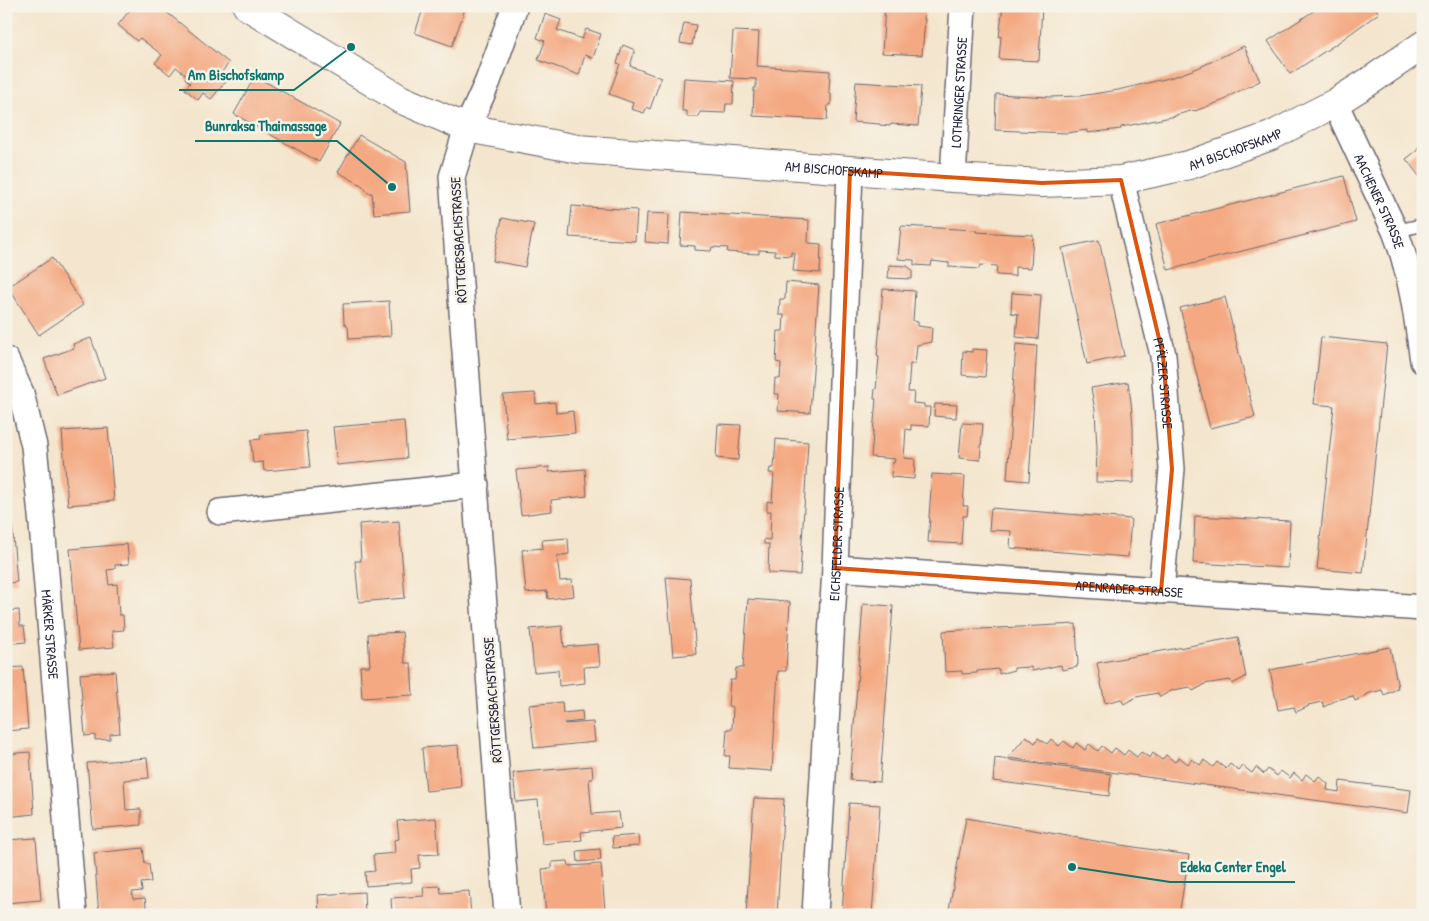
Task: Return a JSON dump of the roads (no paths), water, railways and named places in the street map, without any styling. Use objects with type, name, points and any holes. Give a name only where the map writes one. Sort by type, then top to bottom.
[{"type":"street","name":"AM BISCHOFSKAMP","points":[[248,6],[400,99],[467,128],[578,149],[850,171],[1042,183],[1121,180],[1189,165],[1271,136],[1335,102],[1373,79],[1423,44]]},
{"type":"street","name":"RÖTTGERSBACHSTRASSE","points":[[508,915],[452,177],[467,128],[488,81],[515,6]]},
{"type":"street","name":"LOTHRINGER STRASSE","points":[[953,178],[963,6]]},
{"type":"street","name":"AACHENER STRASSE","points":[[1335,102],[1401,246],[1416,314],[1423,362]]},
{"type":"street","name":"EICHSFELDER STRASSE","points":[[815,915],[835,568],[850,171]]},
{"type":"street","name":"PFÄLZER STRASSE","points":[[1121,180],[1163,355],[1172,469],[1161,591]]},
{"type":"street","name":"MÄRKER STRASSE","points":[[6,360],[21,393],[34,446],[74,915]]},
{"type":"street","points":[[220,512],[476,485]]},
{"type":"street","name":"APENRADER STRASSE","points":[[835,568],[1423,608]]},
{"type":"lane","points":[[1395,231],[1423,225]]},
{"type":"place","name":"Am Bischofskamp","points":[[351,47]]},
{"type":"place","name":"Bunraksa Thaimassage","points":[[392,187]]},
{"type":"place","name":"Edeka Center Engel","points":[[1072,867]]}]
